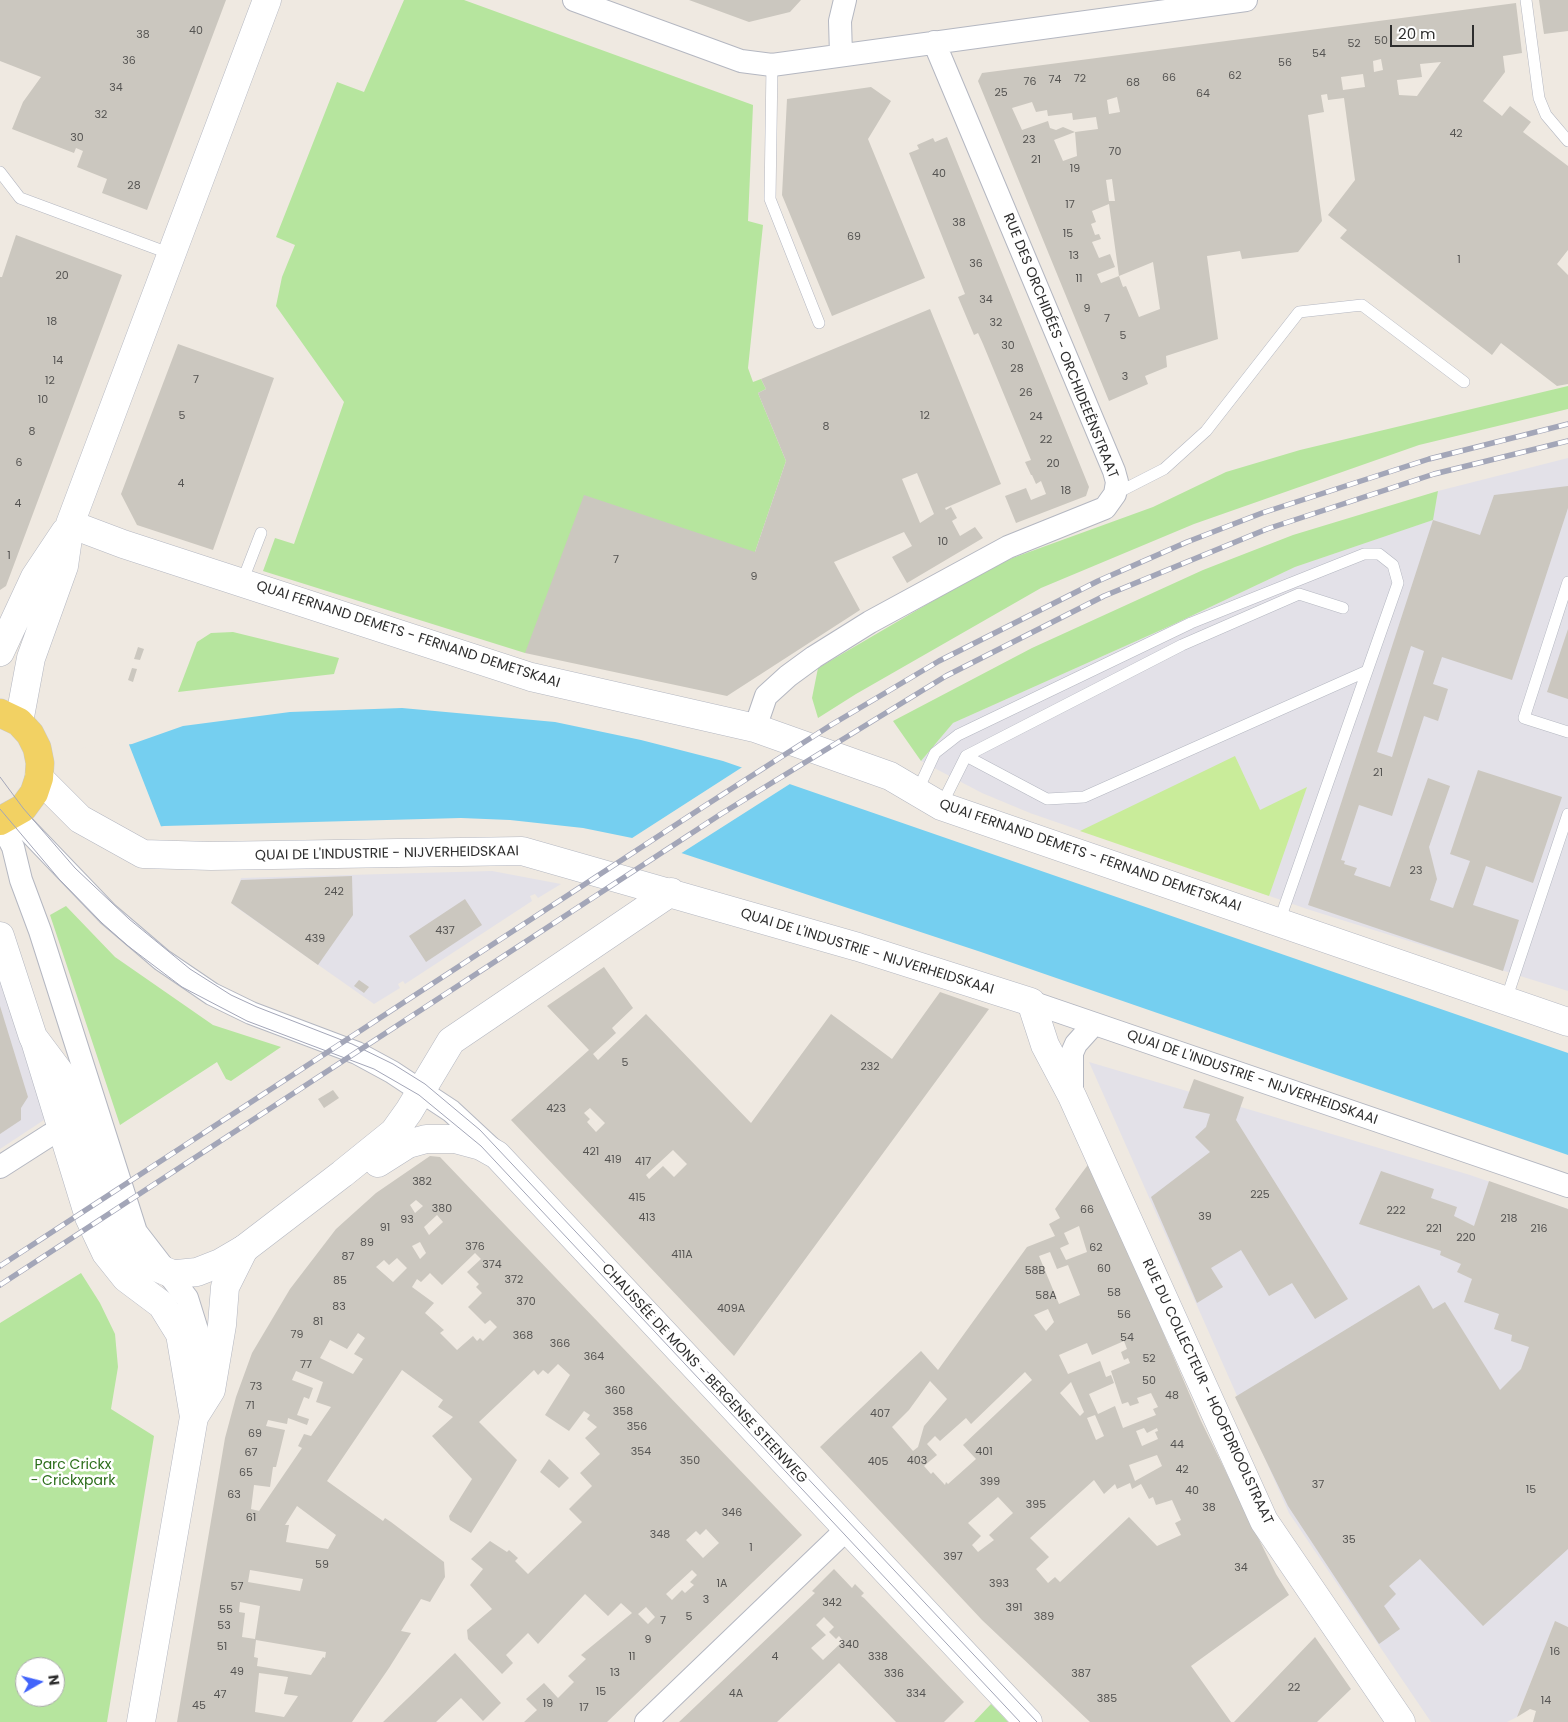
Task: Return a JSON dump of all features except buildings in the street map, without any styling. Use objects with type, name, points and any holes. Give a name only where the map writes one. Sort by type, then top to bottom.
[{"type":"main road","points":[[4,820],[23,808],[34,793],[40,778],[40,763],[18,726],[31,658],[64,566],[70,524],[267,0]]},
{"type":"main road","points":[[0,652],[35,577],[70,524]]},
{"type":"main road","name":"QUAI FERNAND DEMETS - FERNAND DEMETSKAAI","points":[[70,524],[531,677],[756,728],[890,776],[941,806],[1568,1022]]},
{"type":"main road","name":"QUAI DE L'INDUSTRIE - NIJVERHEIDSKAAI","points":[[40,778],[80,820],[143,854],[212,856],[522,851],[671,892],[858,947],[1031,1002]]},
{"type":"main road","points":[[74,1132],[123,1249],[132,1257],[170,1273],[197,1272],[220,1263],[244,1249],[394,1132],[451,1041],[671,892]]},
{"type":"main road","points":[[0,936],[33,1037],[72,1089],[74,1132],[89,1217],[106,1253],[126,1278],[162,1305],[180,1334],[194,1416],[141,1722]]},
{"type":"main road","name":"RUE DU COLLECTEUR - HOOFDRIOOLSTRAAT","points":[[1031,1002],[1045,1045],[1072,1096],[1264,1521],[1401,1722]]},
{"type":"main road","points":[[342,1174],[364,1172],[408,1144],[426,1139],[455,1139],[481,1146],[497,1155]]},
{"type":"main road","name":"CHAUSSÉE DE MONS - BERGENSE STEENWEG","points":[[497,1155],[1028,1722]]},
{"type":"main road","points":[[194,1416],[211,1390],[222,1325],[225,1287],[244,1249]]},
{"type":"street","points":[[574,0],[741,61],[772,65],[1246,0]]},
{"type":"street","points":[[841,55],[840,21],[845,0]]},
{"type":"street","name":"RUE DES ORCHIDÉES - ORCHIDEEËNSTRAAT","points":[[756,728],[766,696],[788,676],[814,657],[870,622],[1008,547],[1105,508],[1115,494],[1117,482],[1114,471],[934,42]]},
{"type":"street","points":[[4,820],[21,880],[40,931],[136,1232],[170,1273],[187,1298],[197,1330],[201,1360],[194,1416]]},
{"type":"street","name":"CHAUSSÉE DE MONS - BERGENSE STEENWEG","points":[[4,820],[41,844],[137,940],[212,994],[265,1020],[357,1053],[421,1090],[451,1111],[497,1155]]},
{"type":"street","name":"QUAI DE L'INDUSTRIE - NIJVERHEIDSKAAI","points":[[1031,1002],[1568,1186]]},
{"type":"street","name":"RUE DU COLLECTEUR - HOOFDRIOOLSTRAAT","points":[[1072,1096],[1072,1053],[1076,1044],[1094,1024]]},
{"type":"street","points":[[0,1167],[50,1135],[74,1132]]},
{"type":"street","points":[[646,1722],[848,1528]]},
{"type":"lane","points":[[1526,0],[1538,98],[1546,115],[1568,141]]},
{"type":"lane","points":[[772,65],[770,199],[819,323]]},
{"type":"lane","points":[[0,172],[20,198],[171,254]]},
{"type":"lane","points":[[1115,494],[1164,469],[1206,431],[1299,312],[1362,305],[1464,382]]},
{"type":"lane","points":[[242,582],[261,533]]},
{"type":"lane","points":[[917,792],[935,753],[958,735],[1190,624],[1364,554],[1379,554],[1394,565],[1398,583],[1279,922]]},
{"type":"lane","points":[[1568,582],[1524,718],[1568,732]]},
{"type":"lane","points":[[941,806],[966,756],[1182,645],[1299,594],[1343,608]]},
{"type":"lane","points":[[966,756],[1047,799],[1084,797],[1367,671]]},
{"type":"lane","points":[[1506,1000],[1568,814]]},
{"type":"shaded area","points":[[1568,458],[1568,991],[1307,909],[1030,813],[982,793],[921,761],[953,723],[1170,626],[1295,567],[1432,520],[1438,491]]},
{"type":"shaded area","points":[[492,871],[561,884],[538,898],[535,894],[530,896],[532,901],[405,984],[403,981],[398,984],[400,988],[374,1004],[233,905],[241,878]]},
{"type":"shaded area","points":[[0,972],[47,1118],[0,1149]]},
{"type":"shaded area","points":[[1089,1062],[1470,1175],[1568,1209],[1568,1627],[1555,1622],[1517,1717],[1507,1722],[1431,1722],[1289,1513]]},
{"type":"green space","points":[[404,0],[464,0],[753,105],[748,221],[763,225],[748,368],[753,382],[761,379],[766,389],[758,393],[786,461],[755,552],[525,653],[263,571],[275,538],[294,544],[344,402],[276,306],[282,277],[295,245],[276,237],[337,82],[364,92]]},
{"type":"green space","points":[[1568,386],[1568,409],[1419,445],[1194,524],[1041,588],[856,694],[818,718],[812,698],[818,668],[996,564],[1153,507],[1226,472],[1300,450]]},
{"type":"green space","points":[[1438,491],[1433,520],[1295,567],[1170,626],[953,723],[921,761],[893,721],[1032,648],[1203,570],[1293,535]]},
{"type":"green space","points":[[233,632],[339,658],[334,674],[178,692],[197,642],[211,633]]},
{"type":"green space","points":[[1235,756],[1260,810],[1307,787],[1269,896],[1080,831]]},
{"type":"green space","points":[[66,906],[115,957],[213,1025],[281,1047],[231,1081],[226,1079],[217,1062],[120,1125],[50,915]]},
{"type":"green space","name":"Parc Crickx - Crickxpark","points":[[81,1273],[100,1303],[115,1334],[118,1367],[111,1409],[154,1436],[107,1722],[0,1722],[0,1323]]},
{"type":"green space","points":[[991,1704],[1008,1722],[974,1722]]},
{"type":"water","points":[[402,708],[555,722],[641,740],[723,761],[1568,1053],[1568,1155],[981,952],[642,840],[583,828],[510,820],[461,818],[164,826],[0,848],[0,762],[132,744],[183,726],[290,712]]},
{"type":"pier","points":[[128,742],[162,829],[0,850],[0,759]]},
{"type":"pier","points":[[744,766],[793,782],[680,854],[629,840]]},
{"type":"tram line","points":[[0,777],[23,808],[75,868],[129,919],[190,969],[231,995],[352,1044],[393,1064],[425,1084],[480,1130],[1037,1722]]},
{"type":"tram line","points":[[0,809],[59,879],[102,923],[128,946],[182,987],[247,1021],[374,1069],[419,1095],[481,1146],[1020,1722]]},
{"type":"railway","points":[[0,1266],[703,807],[831,725],[939,661],[1098,581],[1187,542],[1262,513],[1429,459],[1568,424]]},
{"type":"railway","points":[[0,1285],[721,814],[946,676],[1104,596],[1267,529],[1434,474],[1568,441]]}]
